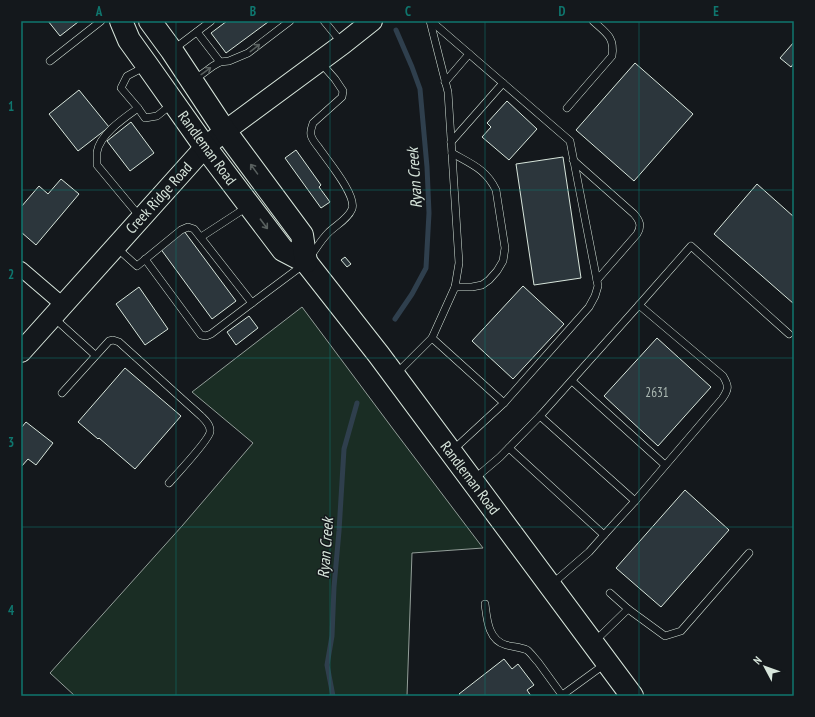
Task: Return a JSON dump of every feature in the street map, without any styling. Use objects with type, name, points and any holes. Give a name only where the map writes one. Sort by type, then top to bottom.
[{"type":"main road","name":"Randleman Road","points":[[121,21],[129,40],[205,147],[283,250],[306,262],[394,376],[632,696]]},
{"type":"main road","name":"Randleman Road","points":[[150,21],[172,51],[225,131],[302,235],[306,262]]},
{"type":"main road","name":"Creek Ridge Road","points":[[21,352],[205,147],[320,62],[366,23]]},
{"type":"street","points":[[21,269],[58,311]]},
{"type":"lane","points":[[50,61],[101,21]]},
{"type":"lane","points":[[172,51],[210,21]]},
{"type":"lane","points":[[192,81],[220,62],[229,61],[248,53],[290,21]]},
{"type":"lane","points":[[324,21],[343,44]]},
{"type":"lane","points":[[431,21],[570,141],[598,286],[589,307],[504,403],[451,452]]},
{"type":"lane","points":[[394,376],[432,338],[455,287],[459,263],[448,92],[431,21]]},
{"type":"lane","points":[[567,108],[612,56],[613,48],[611,40],[593,21]]},
{"type":"lane","points":[[197,32],[220,62]]},
{"type":"lane","points":[[445,82],[470,54]]},
{"type":"lane","points":[[145,259],[200,334],[206,336],[306,262],[328,233],[350,213],[353,202],[343,182],[311,136],[313,123],[334,105],[342,96],[343,91],[336,79],[320,62]]},
{"type":"lane","points":[[147,65],[127,76],[121,88],[145,118],[157,116],[174,102]]},
{"type":"lane","points":[[451,142],[503,83]]},
{"type":"lane","points":[[138,108],[121,120],[104,137],[97,152],[97,165],[141,218]]},
{"type":"lane","points":[[452,153],[475,166],[485,173],[492,181],[496,190],[505,248],[503,261],[489,280],[482,285],[472,287],[455,287]]},
{"type":"lane","points":[[573,160],[634,214],[638,218],[640,224],[640,229],[637,234],[597,280]]},
{"type":"lane","points":[[201,237],[249,205]]},
{"type":"lane","points":[[115,247],[137,266],[181,230],[188,227],[194,229],[252,303]]},
{"type":"lane","points":[[472,481],[500,458],[540,416],[691,246],[789,334]]},
{"type":"lane","points":[[550,586],[589,552],[635,501],[722,399],[727,391],[728,384],[723,376],[639,305]]},
{"type":"lane","points":[[58,311],[95,355]]},
{"type":"lane","points":[[432,338],[504,403]]},
{"type":"lane","points":[[62,394],[109,341],[113,340],[119,342],[209,424],[210,432],[205,441],[169,483]]},
{"type":"lane","points":[[572,380],[665,465]]},
{"type":"lane","points":[[540,416],[635,501]]},
{"type":"lane","points":[[509,448],[604,535]]},
{"type":"lane","points":[[610,593],[628,609],[665,636],[681,631],[749,553]]},
{"type":"lane","points":[[485,604],[490,632],[496,640],[505,645],[528,650],[561,696],[607,662]]},
{"type":"lane","points":[[593,644],[628,609]]},
{"type":"green space","points":[[302,307],[483,548],[412,553],[407,696],[75,696],[50,673],[182,526],[253,443],[192,392]]},
{"type":"building","points":[[48,21],[78,21],[78,22],[60,36]]},
{"type":"building","points":[[227,21],[268,22],[226,53],[211,33]]},
{"type":"building","points":[[794,42],[794,63],[791,67],[780,58]]},
{"type":"building","points":[[635,63],[693,114],[634,181],[576,130]]},
{"type":"building","points":[[79,90],[109,127],[78,151],[49,114]]},
{"type":"building","points":[[507,101],[537,129],[509,160],[482,137],[491,127],[487,123]]},
{"type":"building","points":[[131,122],[154,153],[130,171],[107,141]]},
{"type":"building","points":[[296,150],[321,185],[319,187],[330,202],[321,208],[285,158]]},
{"type":"building","points":[[563,157],[581,278],[534,285],[516,164]]},
{"type":"building","points":[[61,179],[79,194],[36,245],[21,232],[21,207],[39,186],[48,194]]},
{"type":"building","points":[[757,184],[794,217],[794,304],[714,234]]},
{"type":"building","points":[[184,231],[236,301],[212,319],[160,248]]},
{"type":"building","points":[[345,257],[351,264],[347,267],[341,260]]},
{"type":"building","points":[[523,286],[564,324],[513,379],[472,341]]},
{"type":"building","points":[[139,287],[168,329],[145,345],[116,304]]},
{"type":"building","points":[[249,316],[258,328],[236,345],[227,332]]},
{"type":"building","points":[[657,338],[711,387],[658,446],[604,396]]},
{"type":"building","points":[[125,368],[181,416],[135,469],[78,422]]},
{"type":"building","points":[[26,422],[53,443],[36,465],[28,459],[21,467],[21,428]]},
{"type":"building","points":[[685,490],[729,530],[661,607],[616,568]]},
{"type":"building","points":[[504,659],[512,669],[518,664],[534,685],[527,690],[531,696],[461,696],[459,694]]},
{"type":"waterway","name":"Ryan Creek","points":[[395,319],[412,294],[426,268],[429,213],[427,167],[420,89],[396,30]]},
{"type":"waterway","name":"Ryan Creek","points":[[333,696],[327,665],[332,636],[344,449],[357,403]]}]
